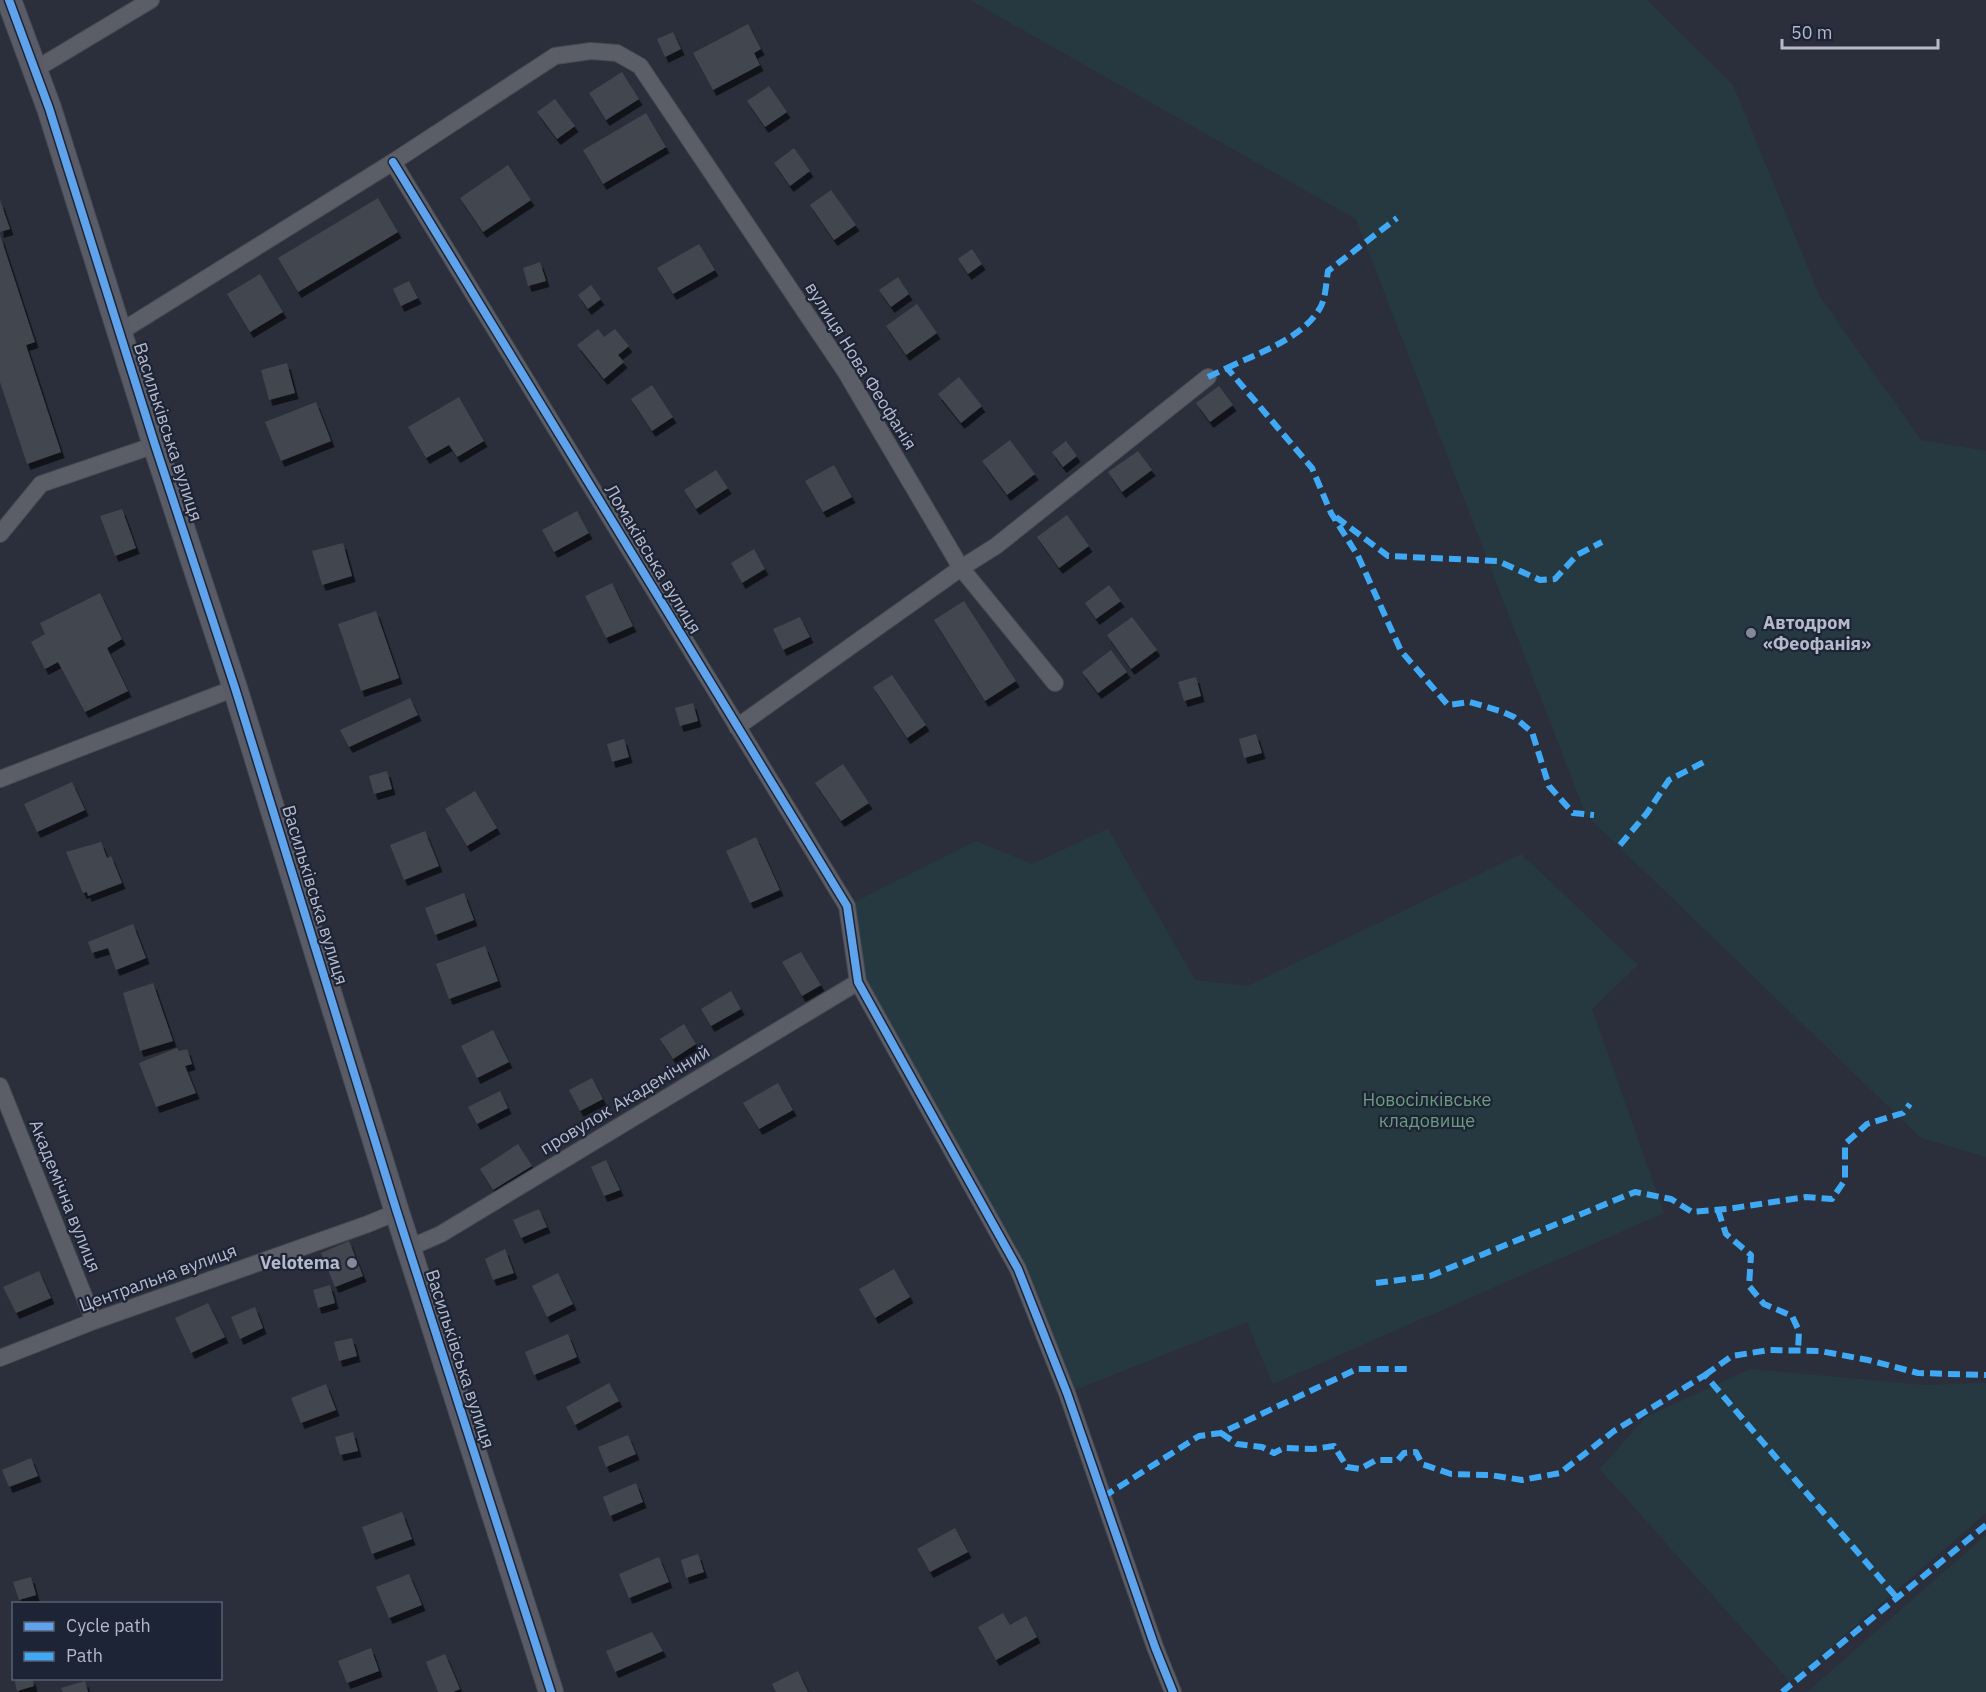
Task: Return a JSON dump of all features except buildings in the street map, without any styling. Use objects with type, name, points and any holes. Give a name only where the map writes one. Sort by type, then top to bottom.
[{"type":"street","name":"Васильківська вулиця","points":[[9,0],[49,108],[155,445],[235,688],[397,1212],[551,1692]]},
{"type":"street","points":[[36,69],[151,0]]},
{"type":"street","name":"вулиця Нова Феофанія","points":[[393,162],[555,56],[591,51],[617,53],[640,66],[844,371],[961,568],[1055,682]]},
{"type":"street","points":[[120,332],[393,162]]},
{"type":"street","name":"Ломаківська вулиця","points":[[393,162],[847,906],[858,982]]},
{"type":"street","points":[[737,728],[961,568],[996,546],[1208,377]]},
{"type":"street","points":[[0,534],[41,484],[155,445]]},
{"type":"street","points":[[0,778],[235,688]]},
{"type":"street","points":[[858,982],[1018,1269],[1067,1393],[1155,1647],[1173,1692]]},
{"type":"street","name":"провулок Академічний","points":[[409,1248],[441,1234],[858,982]]},
{"type":"street","name":"Академічна вулиця","points":[[0,1086],[94,1321]]},
{"type":"street","name":"Центральна вулиця","points":[[0,1358],[94,1321],[397,1212]]},
{"type":"green space","name":"Автодром «Феофанія»","points":[[970,0],[1647,0],[1733,85],[1820,297],[1921,440],[1986,451],[1986,1157],[1921,1138],[1586,815],[1356,219]]},
{"type":"green space","name":"Новосілківське кладовище","points":[[1108,829],[1195,980],[1248,986],[1521,854],[1638,965],[1592,1009],[1664,1213],[1273,1384],[1247,1322],[1067,1393],[1018,1269],[858,982],[847,906],[976,841],[1032,864]]},
{"type":"green space","points":[[1750,1369],[1924,1385],[1986,1383],[1986,1513],[1790,1682],[1600,1469],[1646,1417]]},
{"type":"green space","points":[[1986,1535],[1986,1692],[1807,1692]]},
{"type":"marked path","points":[[1227,368],[1278,344],[1302,328],[1312,319],[1322,304],[1328,271],[1397,218]]},
{"type":"marked path","points":[[1208,377],[1227,368],[1312,468],[1331,513],[1358,556],[1401,651],[1448,705],[1470,702],[1514,717],[1532,732],[1549,786],[1573,813],[1594,815]]},
{"type":"marked path","points":[[1336,517],[1388,556],[1498,561],[1540,580],[1555,579],[1577,555],[1602,542]]},
{"type":"marked path","points":[[1620,845],[1647,813],[1669,780],[1704,762]]},
{"type":"marked path","points":[[1376,1283],[1430,1276],[1635,1192],[1671,1199],[1692,1212],[1806,1197],[1832,1199],[1845,1180],[1845,1144],[1867,1124],[1903,1113],[1910,1104]]},
{"type":"marked path","points":[[1718,1210],[1726,1234],[1751,1255],[1749,1286],[1764,1304],[1792,1316],[1799,1331],[1798,1351]]},
{"type":"marked path","points":[[1705,1375],[1732,1356],[1769,1350],[1820,1351],[1918,1373],[1986,1375]]},
{"type":"marked path","points":[[1103,1497],[1199,1436],[1221,1433],[1357,1369],[1410,1369]]},
{"type":"marked path","points":[[1221,1433],[1237,1444],[1262,1447],[1274,1453],[1284,1448],[1313,1449],[1334,1446],[1347,1467],[1360,1469],[1376,1460],[1398,1460],[1404,1453],[1416,1452],[1422,1464],[1451,1474],[1490,1475],[1522,1480],[1560,1473],[1614,1431],[1705,1375],[1897,1598]]},
{"type":"marked path","points":[[1782,1692],[1986,1525]]},
{"type":"cycle path","points":[[9,0],[49,108],[155,445],[235,688],[397,1212],[551,1692]]},
{"type":"cycle path","points":[[393,162],[847,906],[858,982],[1018,1269],[1067,1393],[1155,1647],[1173,1692]]},
{"type":"place","name":"Автодром «Феофанія»","points":[[1751,633]]},
{"type":"place","name":"Velotema","points":[[352,1263]]}]
